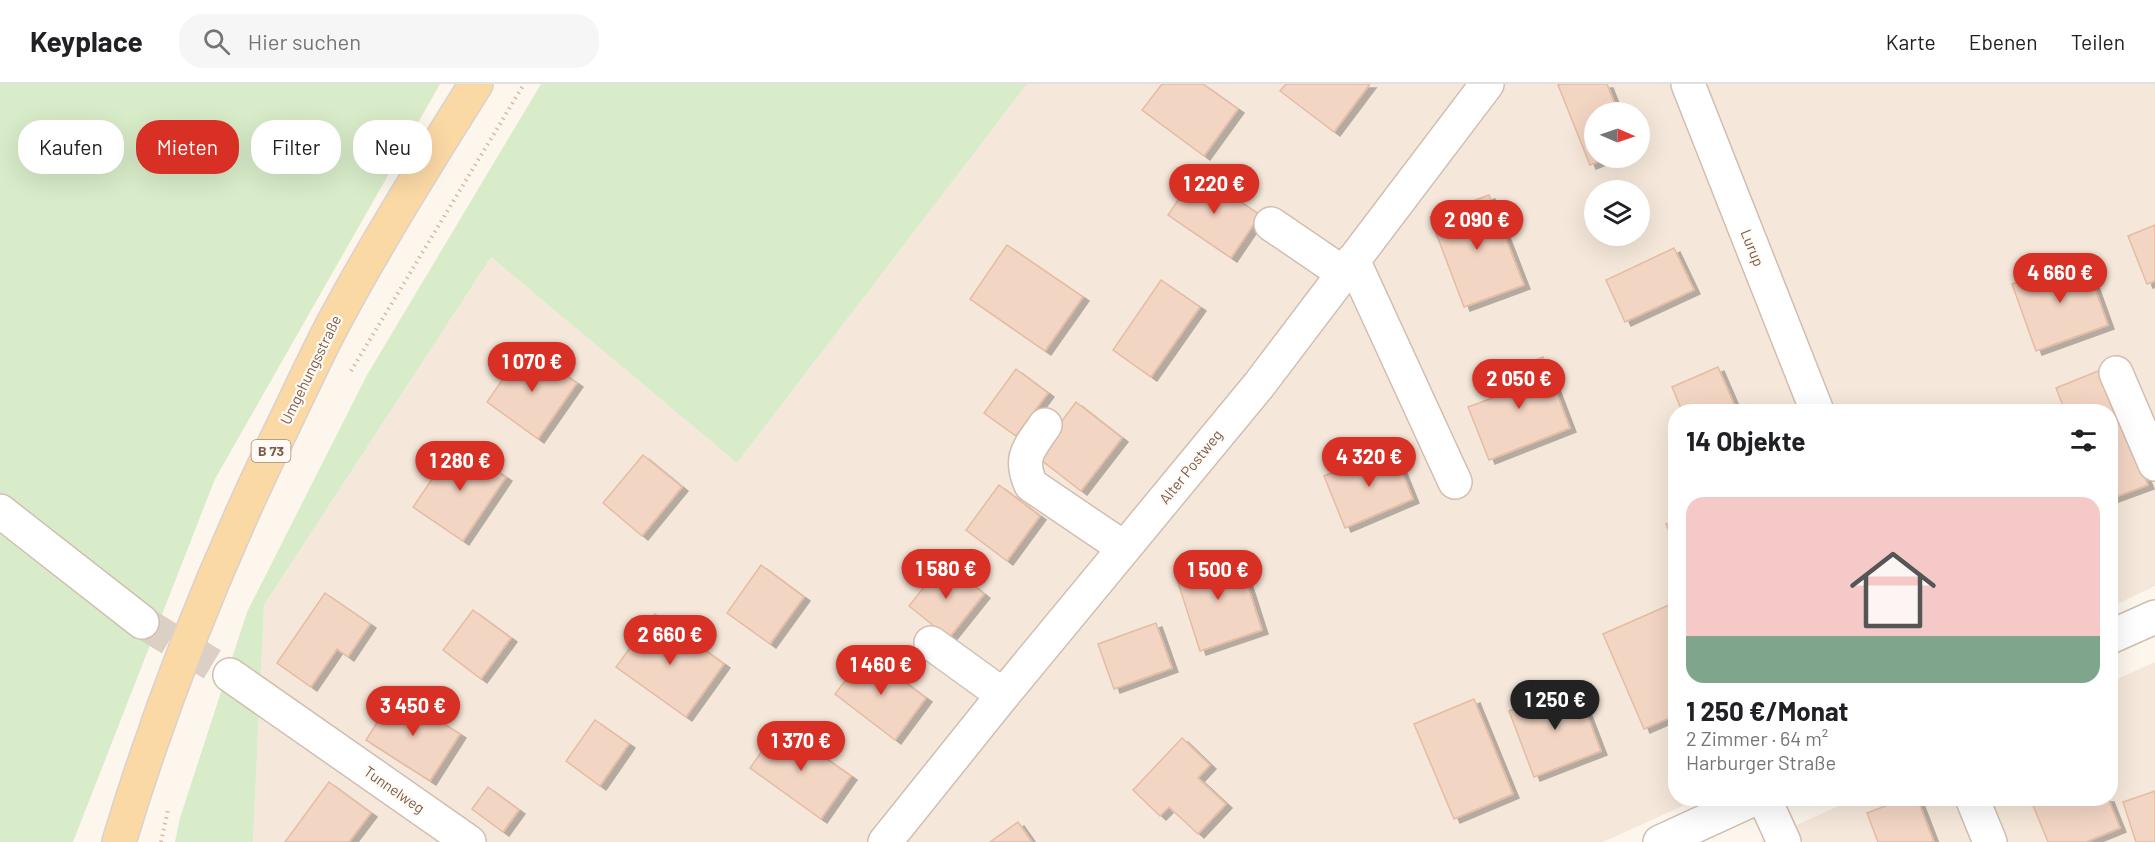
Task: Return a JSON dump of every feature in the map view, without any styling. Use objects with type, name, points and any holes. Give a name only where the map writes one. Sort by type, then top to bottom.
[{"type":"main road","name":"Umgehungsstraße","points":[[119,842],[143,762],[180,661],[244,507],[333,323],[404,197],[476,84]]},
{"type":"street","name":"Alter Postweg","points":[[885,842],[1259,385],[1487,84]]},
{"type":"street","name":"Lurup","points":[[1688,84],[1814,404]]},
{"type":"street","points":[[1271,224],[1348,267],[1455,482]]},
{"type":"street","points":[[2116,373],[2155,464]]},
{"type":"street","points":[[1045,425],[1025,455],[1025,471],[1031,485],[1124,548]]},
{"type":"street","points":[[0,512],[142,622]]},
{"type":"street","points":[[2118,633],[2155,617]]},
{"type":"street","points":[[931,643],[1003,695]]},
{"type":"street","name":"Tunnelweg","points":[[230,675],[469,842]]},
{"type":"street","points":[[1660,842],[1739,806]]},
{"type":"street","points":[[1768,806],[1784,842]]},
{"type":"street","points":[[1975,806],[1990,842]]},
{"type":"path","points":[[347,377],[524,84]]},
{"type":"path","points":[[160,842],[170,799]]},
{"type":"shaded area","points":[[1027,84],[2155,84],[2155,586],[2118,604],[2118,404],[1668,404],[1668,806],[1682,806],[1603,842],[253,842],[264,605],[491,257],[737,463]]},
{"type":"shaded area","points":[[2155,662],[2155,842],[1759,842],[1838,806],[2118,806],[2118,679]]},
{"type":"green space","points":[[0,84],[440,84],[419,120],[353,120],[353,174],[389,174],[215,479],[73,842],[0,842]]},
{"type":"green space","points":[[541,84],[1027,84],[737,463],[491,257],[264,605],[253,842],[175,842],[180,818],[247,612],[367,375]]},
{"type":"building","points":[[1162,84],[1203,84],[1238,109],[1204,156],[1142,110]]},
{"type":"building","points":[[1286,84],[1370,84],[1334,132],[1280,91]]},
{"type":"building","points":[[1607,84],[1614,102],[1584,102],[1584,150],[1558,85]]},
{"type":"building","points":[[1197,172],[1260,215],[1231,258],[1168,215]]},
{"type":"building","points":[[1489,195],[1524,285],[1464,307],[1430,217]]},
{"type":"building","points":[[2155,225],[2155,281],[2147,284],[2128,236]]},
{"type":"building","points":[[1007,245],[1083,297],[1045,351],[970,299]]},
{"type":"building","points":[[1674,248],[1694,290],[1625,322],[1606,280]]},
{"type":"building","points":[[2084,258],[2108,325],[2036,351],[2012,284]]},
{"type":"building","points":[[1161,280],[1200,307],[1151,377],[1113,350]]},
{"type":"building","points":[[525,347],[577,383],[538,439],[487,402]]},
{"type":"building","points":[[1543,357],[1570,428],[1489,460],[1468,407],[1498,396],[1491,377]]},
{"type":"building","points":[[1718,367],[1734,404],[1679,404],[1672,387]]},
{"type":"building","points":[[1016,369],[1048,393],[1016,436],[984,413]]},
{"type":"building","points":[[2103,369],[2117,404],[2062,404],[2056,388]]},
{"type":"building","points":[[1076,402],[1122,438],[1081,491],[1036,456]]},
{"type":"building","points":[[2118,408],[2148,485],[2118,496]]},
{"type":"building","points":[[456,444],[506,477],[463,541],[413,507]]},
{"type":"building","points":[[1392,447],[1413,499],[1345,528],[1324,476]]},
{"type":"building","points":[[643,455],[682,487],[642,536],[603,503]]},
{"type":"building","points":[[999,485],[1040,516],[1007,561],[966,530]]},
{"type":"building","points":[[1237,552],[1262,630],[1200,651],[1175,573]]},
{"type":"building","points":[[944,562],[984,594],[949,638],[909,606]]},
{"type":"building","points":[[761,565],[804,597],[770,644],[727,613]]},
{"type":"building","points":[[325,593],[370,624],[348,657],[337,649],[311,687],[277,663]]},
{"type":"building","points":[[1668,605],[1668,718],[1644,729],[1603,634]]},
{"type":"building","points":[[473,610],[511,638],[481,679],[443,650]]},
{"type":"building","points":[[655,614],[724,664],[686,717],[616,667]]},
{"type":"building","points":[[1156,623],[1172,668],[1114,689],[1098,644]]},
{"type":"building","points":[[866,653],[926,698],[895,740],[835,694]]},
{"type":"building","points":[[1576,686],[1601,751],[1534,777],[1509,711]]},
{"type":"building","points":[[396,693],[460,734],[430,781],[366,740]]},
{"type":"building","points":[[1474,699],[1513,794],[1454,819],[1414,724]]},
{"type":"building","points":[[595,720],[629,744],[600,786],[566,761]]},
{"type":"building","points":[[780,726],[851,776],[821,819],[750,768]]},
{"type":"building","points":[[1182,738],[1210,765],[1198,778],[1226,804],[1198,834],[1169,807],[1160,816],[1133,790]]},
{"type":"building","points":[[329,782],[371,813],[349,842],[285,842]]},
{"type":"building","points":[[488,787],[519,810],[503,832],[472,809]]},
{"type":"building","points":[[2155,791],[2155,842],[2136,842],[2123,802]]},
{"type":"building","points":[[1885,806],[1920,806],[1934,842],[1878,842],[1867,813]]},
{"type":"building","points":[[2033,806],[2111,806],[2120,828],[2086,842],[2048,842]]},
{"type":"building","points":[[1018,822],[1032,842],[990,842]]},
{"type":"tunnel","points":[[142,622],[230,675]]}]
